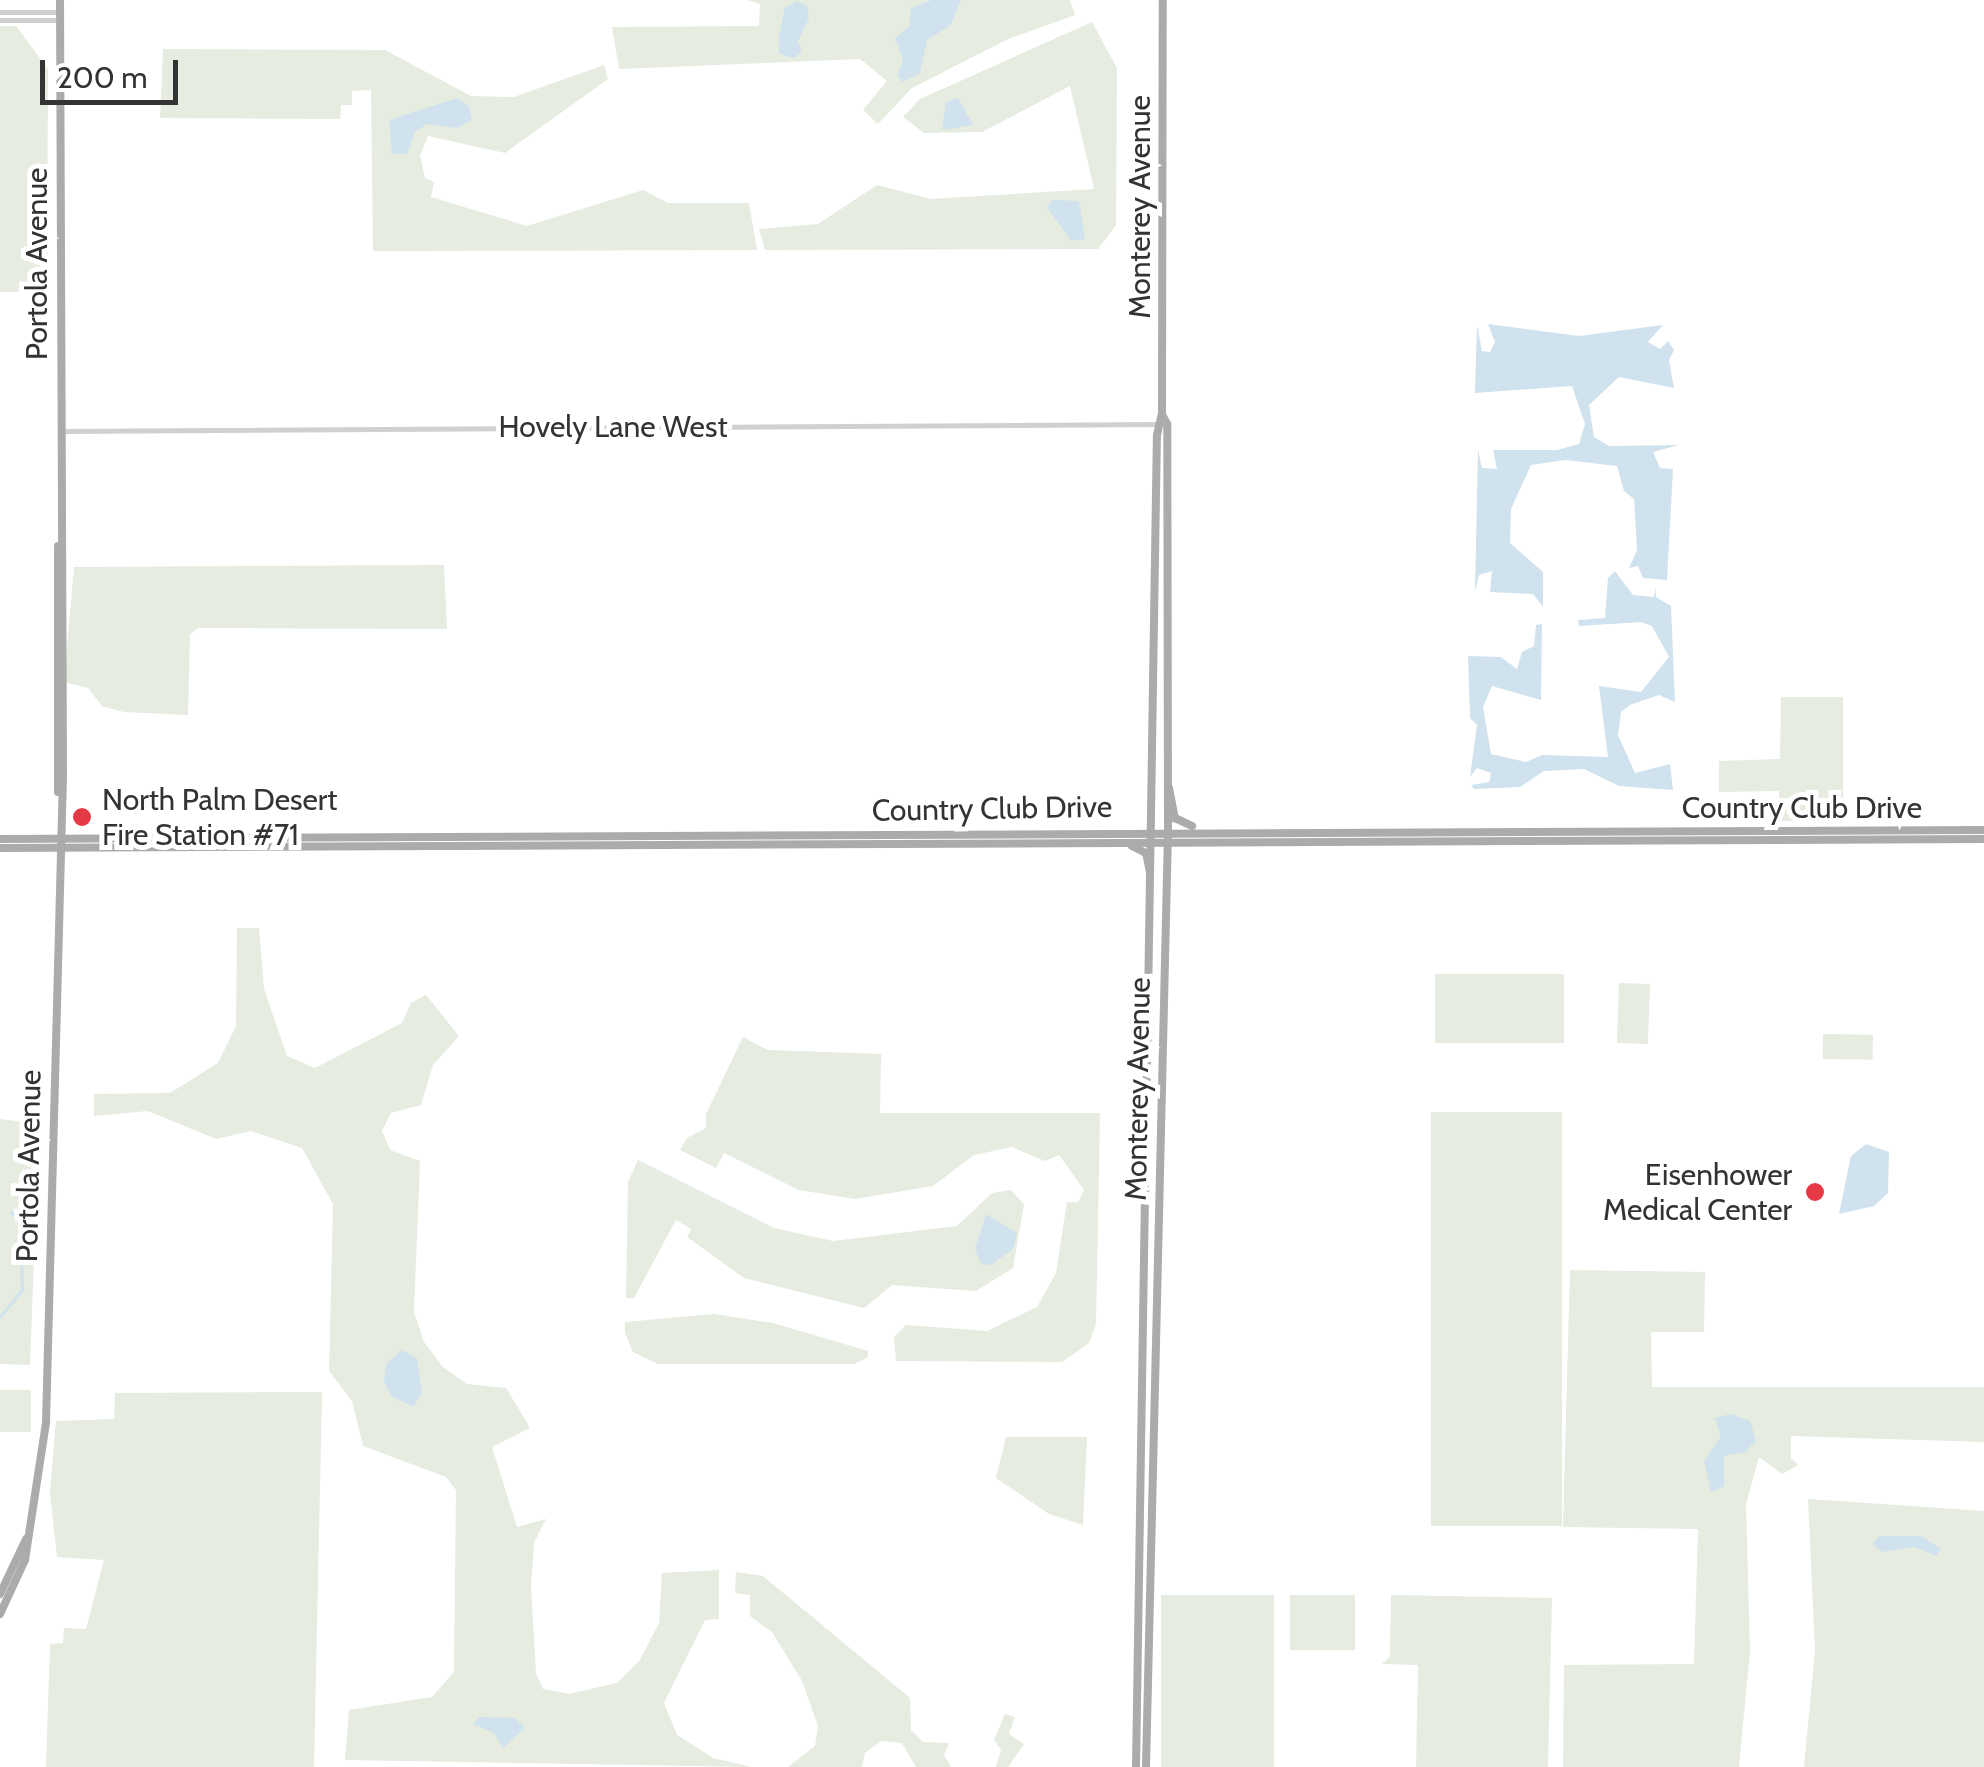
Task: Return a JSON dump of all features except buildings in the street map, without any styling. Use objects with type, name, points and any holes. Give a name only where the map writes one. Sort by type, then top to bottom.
[{"type":"main road","name":"Portola Avenue","points":[[59,801],[60,0]]},
{"type":"main road","name":"Monterey Avenue","points":[[1146,1767],[1168,842],[1162,424],[1162,0]]},
{"type":"main road","name":"Monterey Avenue","points":[[1136,1767],[1162,424]]},
{"type":"main road","name":"Portola Avenue","points":[[0,1614],[25,1560],[46,1422],[59,843],[56,646],[60,528]]},
{"type":"main road","points":[[56,646],[62,682]]},
{"type":"main road","points":[[1167,786],[1176,821],[1220,830]]},
{"type":"main road","name":"Country Club Drive","points":[[0,848],[132,838],[1155,830],[1984,830]]},
{"type":"main road","points":[[1688,840],[1710,837],[1714,830]]},
{"type":"main road","points":[[108,848],[132,838]]},
{"type":"main road","name":"Country Club Drive","points":[[0,839],[108,848],[1984,840]]},
{"type":"main road","points":[[1118,843],[1146,853],[1154,898]]},
{"type":"main road","points":[[1150,1048],[1160,1089]]},
{"type":"main road","points":[[1144,1357],[1146,1386],[1154,1396]]},
{"type":"main road","name":"Portola Avenue","points":[[0,1594],[30,1530]]},
{"type":"street","points":[[0,12],[60,16]]},
{"type":"street","points":[[0,20],[60,16]]},
{"type":"street","name":"Hovely Lane West","points":[[59,431],[1162,424]]},
{"type":"shaded area","points":[[747,0],[1070,0],[1075,15],[1008,39],[912,88],[878,124],[863,110],[887,81],[860,59],[619,69],[612,27],[759,26],[760,4]]},
{"type":"shaded area","points":[[1092,22],[1117,68],[1116,225],[1098,249],[765,250],[759,229],[818,224],[877,185],[931,199],[1094,189],[1070,86],[982,132],[924,133],[903,117],[920,99]]},
{"type":"shaded area","points":[[0,26],[16,26],[48,69],[47,291],[0,292]]},
{"type":"shaded area","points":[[163,49],[385,50],[471,96],[514,97],[604,65],[608,79],[505,153],[428,136],[420,156],[425,178],[434,182],[431,197],[527,226],[643,190],[668,203],[749,203],[757,250],[373,251],[371,90],[352,91],[352,105],[341,105],[340,119],[160,118]]},
{"type":"shaded area","points":[[444,565],[447,629],[198,628],[190,634],[188,715],[124,712],[102,706],[88,688],[64,682],[74,567]]},
{"type":"shaded area","points":[[1781,697],[1843,697],[1843,821],[1779,821],[1779,791],[1719,792],[1719,761],[1780,759]]},
{"type":"shaded area","points":[[237,928],[259,928],[264,989],[287,1056],[315,1068],[402,1023],[411,1003],[426,995],[459,1036],[433,1065],[421,1105],[391,1113],[382,1131],[390,1150],[420,1161],[414,1312],[424,1342],[443,1367],[467,1384],[506,1388],[530,1428],[492,1447],[517,1527],[546,1519],[534,1543],[531,1586],[536,1673],[543,1689],[569,1694],[617,1683],[640,1660],[659,1623],[662,1573],[719,1570],[719,1619],[705,1620],[664,1703],[677,1735],[713,1758],[752,1767],[345,1760],[349,1710],[432,1697],[454,1672],[456,1490],[446,1477],[363,1446],[352,1401],[329,1371],[333,1204],[302,1148],[251,1131],[216,1139],[148,1111],[94,1116],[94,1094],[170,1093],[218,1063],[236,1026]]},
{"type":"shaded area","points":[[1435,974],[1564,974],[1564,1043],[1435,1043]]},
{"type":"shaded area","points":[[1619,983],[1650,984],[1648,1044],[1617,1043]]},
{"type":"shaded area","points":[[1823,1034],[1873,1035],[1873,1060],[1823,1059]]},
{"type":"shaded area","points":[[743,1037],[768,1050],[881,1054],[880,1113],[1100,1113],[1096,1324],[1089,1343],[1062,1362],[896,1361],[894,1337],[906,1325],[987,1331],[1037,1307],[1056,1273],[1067,1202],[1078,1202],[1084,1190],[1059,1155],[1045,1161],[1012,1147],[974,1155],[933,1186],[855,1199],[799,1190],[724,1153],[716,1168],[680,1150],[687,1138],[706,1128],[706,1114]]},
{"type":"shaded area","points":[[1431,1112],[1562,1112],[1562,1526],[1431,1526]]},
{"type":"shaded area","points":[[0,1119],[39,1124],[30,1365],[0,1364]]},
{"type":"shaded area","points":[[638,1160],[774,1228],[833,1241],[957,1226],[992,1193],[1011,1190],[1024,1204],[1013,1268],[976,1291],[892,1285],[864,1308],[744,1278],[687,1237],[691,1229],[676,1220],[634,1298],[626,1298],[628,1182]]},
{"type":"shaded area","points":[[1570,1270],[1705,1272],[1704,1332],[1651,1332],[1652,1387],[1984,1387],[1984,1442],[1791,1436],[1791,1458],[1798,1465],[1782,1474],[1759,1457],[1746,1504],[1750,1651],[1739,1767],[1563,1767],[1564,1665],[1694,1664],[1698,1529],[1563,1527]]},
{"type":"shaded area","points":[[714,1314],[773,1323],[868,1351],[868,1357],[854,1364],[658,1364],[633,1352],[625,1333],[625,1322]]},
{"type":"shaded area","points":[[0,1390],[31,1390],[31,1432],[0,1432]]},
{"type":"shaded area","points":[[322,1392],[314,1767],[46,1767],[50,1644],[63,1643],[64,1628],[86,1629],[104,1560],[57,1557],[50,1493],[56,1421],[114,1419],[115,1393]]},
{"type":"shaded area","points":[[1006,1437],[1087,1437],[1083,1525],[1049,1514],[996,1478]]},
{"type":"shaded area","points":[[1808,1499],[1984,1511],[1984,1767],[1804,1767],[1815,1650]]},
{"type":"shaded area","points":[[736,1572],[763,1576],[910,1698],[911,1730],[923,1742],[949,1743],[944,1755],[951,1767],[916,1767],[902,1743],[881,1741],[865,1753],[862,1767],[788,1767],[815,1746],[818,1726],[802,1681],[772,1632],[750,1616],[750,1595],[735,1593]]},
{"type":"shaded area","points":[[1161,1595],[1274,1595],[1274,1767],[1161,1767]]},
{"type":"shaded area","points":[[1290,1595],[1355,1595],[1355,1650],[1290,1650]]},
{"type":"shaded area","points":[[1391,1595],[1552,1598],[1548,1767],[1416,1767],[1418,1665],[1382,1664],[1390,1656]]},
{"type":"shaded area","points":[[1005,1714],[1015,1717],[1009,1734],[1024,1744],[1008,1767],[996,1767],[1001,1750],[994,1740]]},
{"type":"water","points":[[932,0],[961,0],[951,25],[927,40],[920,73],[903,82],[897,76],[903,60],[895,38],[909,27],[911,8]]},
{"type":"water","points":[[797,1],[807,6],[809,18],[798,41],[802,52],[793,58],[779,53],[779,36],[785,8]]},
{"type":"water","points":[[457,98],[469,106],[472,120],[457,128],[427,124],[415,132],[407,154],[392,154],[389,120]]},
{"type":"water","points":[[958,98],[973,125],[942,130],[946,102]]},
{"type":"water","points":[[1053,200],[1079,201],[1085,239],[1071,241],[1047,207]]},
{"type":"water","points":[[1488,324],[1579,336],[1663,325],[1648,342],[1660,349],[1668,341],[1674,350],[1669,360],[1674,388],[1619,377],[1589,405],[1594,437],[1609,446],[1679,445],[1653,452],[1660,468],[1673,469],[1667,580],[1643,578],[1638,566],[1629,568],[1637,550],[1634,499],[1624,491],[1617,466],[1565,460],[1531,465],[1511,509],[1510,543],[1543,572],[1543,607],[1533,594],[1490,592],[1492,571],[1479,575],[1475,592],[1478,450],[1482,468],[1497,469],[1493,450],[1557,450],[1579,444],[1585,424],[1572,386],[1475,393],[1477,325],[1482,351],[1490,352],[1495,342]]},
{"type":"water","points":[[1615,571],[1633,595],[1654,597],[1656,587],[1656,597],[1671,606],[1675,702],[1659,695],[1630,705],[1621,712],[1618,735],[1635,773],[1670,764],[1673,790],[1619,786],[1584,769],[1544,771],[1520,787],[1474,789],[1471,785],[1489,782],[1491,773],[1477,768],[1470,777],[1477,725],[1470,718],[1468,656],[1501,657],[1517,669],[1522,652],[1534,646],[1536,625],[1542,624],[1541,700],[1492,686],[1483,707],[1491,754],[1526,762],[1542,755],[1608,757],[1599,686],[1641,692],[1669,657],[1652,626],[1641,622],[1579,626],[1578,620],[1605,618],[1608,578]]},
{"type":"water","points":[[1866,1144],[1889,1152],[1888,1193],[1874,1206],[1839,1214],[1851,1156]]},
{"type":"water","points":[[986,1214],[1017,1233],[1013,1249],[991,1265],[981,1264],[975,1249]]},
{"type":"water","points":[[402,1350],[417,1358],[422,1393],[413,1407],[391,1396],[384,1381],[386,1364]]},
{"type":"water","points":[[1731,1414],[1750,1421],[1756,1441],[1745,1452],[1724,1456],[1724,1486],[1711,1492],[1704,1461],[1721,1436],[1715,1418]]},
{"type":"water","points":[[1879,1536],[1921,1536],[1941,1549],[1936,1556],[1914,1547],[1883,1552],[1872,1544]]},
{"type":"water","points":[[479,1717],[515,1718],[525,1728],[503,1748],[494,1733],[473,1724]]},
{"type":"waterway","points":[[0,1317],[22,1290],[20,1219],[11,1213]]},
{"type":"place","name":"North Palm Desert Fire Station #71","points":[[82,817]]},
{"type":"place","name":"Eisenhower Medical Center","points":[[1815,1192]]}]
